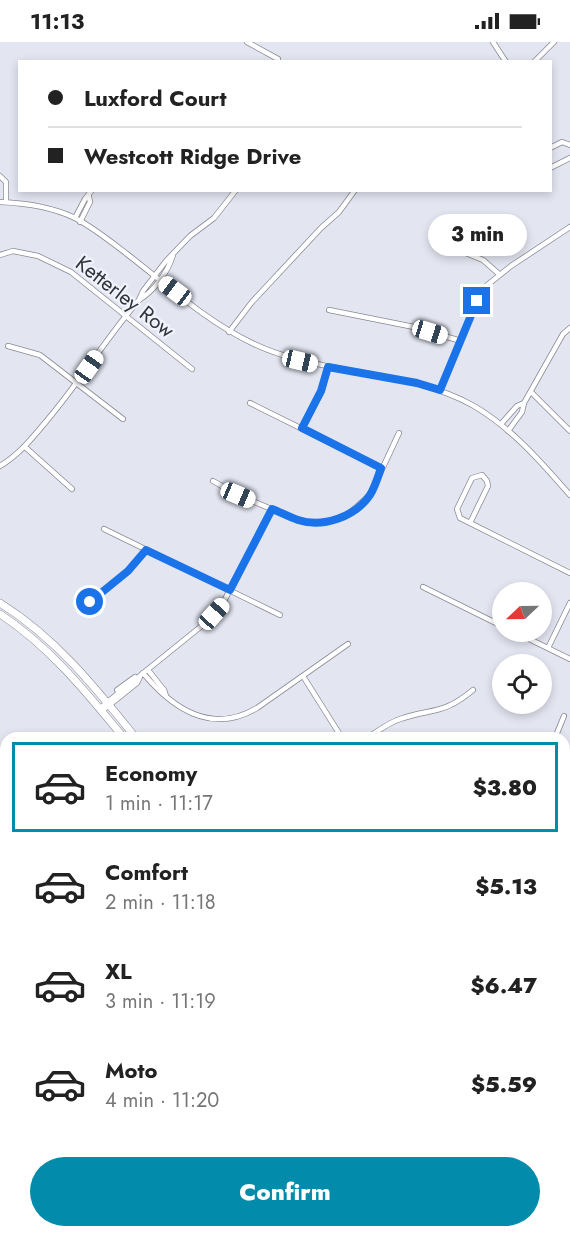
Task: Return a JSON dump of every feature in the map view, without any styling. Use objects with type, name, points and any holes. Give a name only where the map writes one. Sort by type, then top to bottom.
[{"type":"main road","points":[[0,603],[46,636],[76,665],[131,732]]},
{"type":"main road","points":[[0,614],[27,633],[54,657],[119,732]]},
{"type":"street","points":[[493,42],[505,60]]},
{"type":"street","points":[[536,60],[554,42]]},
{"type":"street","points":[[251,43],[278,59]]},
{"type":"street","points":[[552,147],[562,142],[570,145]]},
{"type":"street","points":[[552,167],[570,158]]},
{"type":"street","points":[[0,176],[6,182],[3,202],[34,205],[75,218],[99,233],[229,332],[278,354],[328,367],[417,383],[440,390],[473,406],[501,424],[528,447],[570,495]]},
{"type":"street","points":[[75,218],[91,192]]},
{"type":"street","points":[[0,466],[25,447],[77,384],[125,317],[146,296],[171,263],[173,255],[183,243],[222,210],[235,192]]},
{"type":"street","points":[[229,332],[252,302],[321,228],[339,212],[354,192]]},
{"type":"street","points":[[81,222],[90,202],[89,196]]},
{"type":"street","points":[[440,390],[477,301],[486,286],[499,274],[570,227]]},
{"type":"street","points":[[451,247],[483,260],[499,274]]},
{"type":"street","name":"Ketterley Row","points":[[0,255],[13,251],[38,256],[71,272],[192,369]]},
{"type":"street","points":[[329,310],[414,327],[461,341]]},
{"type":"street","points":[[508,430],[522,412],[524,403],[563,334],[570,328]]},
{"type":"street","points":[[8,346],[40,355],[123,419]]},
{"type":"street","points":[[302,428],[321,391],[328,367]]},
{"type":"street","points":[[531,392],[570,431]]},
{"type":"street","points":[[250,403],[381,468]]},
{"type":"street","points":[[501,424],[517,406],[524,403]]},
{"type":"street","points":[[213,481],[300,521],[321,523],[346,516],[370,495],[399,433]]},
{"type":"street","points":[[25,447],[72,489]]},
{"type":"street","points":[[470,523],[488,486],[482,476],[472,478],[457,509],[459,517],[470,523],[570,573]]},
{"type":"street","points":[[100,708],[137,683],[146,671],[204,624],[223,603],[272,509]]},
{"type":"street","points":[[104,529],[280,615]]},
{"type":"street","points":[[90,602],[128,571],[146,550]]},
{"type":"street","points":[[423,587],[492,621]]},
{"type":"street","points":[[548,648],[570,603]]},
{"type":"street","points":[[535,642],[570,659]]},
{"type":"street","points":[[146,671],[164,690],[166,696],[178,706],[195,715],[224,719],[252,711],[348,644]]},
{"type":"street","points":[[303,676],[338,732]]},
{"type":"street","points":[[378,732],[399,719],[444,709],[458,702],[473,690]]},
{"type":"street","points":[[557,732],[564,716]]},
{"type":"route","points":[[90,602],[128,571],[146,550],[230,590],[272,509],[300,521],[321,523],[346,516],[370,495],[381,468],[302,428],[321,391],[328,367],[417,383],[440,390],[477,301]]}]
